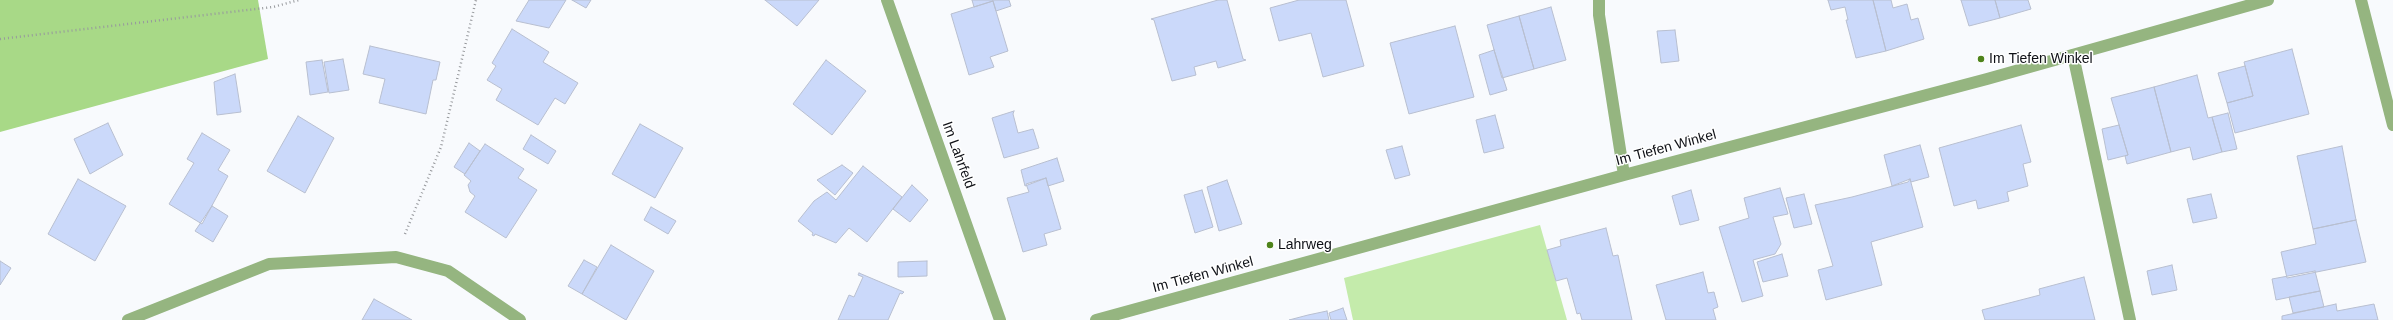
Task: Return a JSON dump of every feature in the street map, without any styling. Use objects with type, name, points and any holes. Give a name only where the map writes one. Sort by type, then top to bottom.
[{"type":"street","name":"Im Lahrfeld","points":[[887,0],[1000,320]]},
{"type":"street","points":[[1599,0],[1599,15],[1624,175]]},
{"type":"street","name":"Im Tiefen Winkel","points":[[1096,320],[1624,175],[2073,55],[2268,0]]},
{"type":"street","points":[[2361,0],[2393,125]]},
{"type":"street","points":[[2073,55],[2130,320]]},
{"type":"street","points":[[128,320],[269,264],[396,257],[448,271],[520,320]]},
{"type":"path","points":[[0,39],[273,7],[299,0]]},
{"type":"path","points":[[396,257],[441,147],[476,0]]},
{"type":"green space","points":[[0,0],[258,0],[268,59],[0,132]]},
{"type":"green space","points":[[1540,225],[1567,320],[1353,320],[1344,278]]},
{"type":"building","points":[[529,0],[566,0],[549,28],[516,21]]},
{"type":"building","points":[[572,0],[591,0],[586,8]]},
{"type":"building","points":[[765,0],[819,0],[797,26]]},
{"type":"building","points":[[972,0],[1009,0],[1011,6],[996,11],[993,1],[974,7]]},
{"type":"building","points":[[1218,0],[1227,0],[1243,59],[1246,60],[1218,68],[1216,61],[1194,67],[1196,75],[1172,81],[1154,20],[1151,19]]},
{"type":"building","points":[[1299,0],[1346,0],[1364,66],[1323,77],[1311,33],[1279,41],[1270,8]]},
{"type":"building","points":[[1828,0],[1873,0],[1886,51],[1856,58],[1846,20],[1848,20],[1845,7],[1831,10]]},
{"type":"building","points":[[1873,0],[1891,0],[1893,8],[1907,4],[1911,20],[1918,18],[1924,39],[1886,51]]},
{"type":"building","points":[[1961,0],[1995,0],[2000,18],[1969,26]]},
{"type":"building","points":[[1995,0],[2028,0],[2031,9],[2000,18]]},
{"type":"building","points":[[993,1],[1008,51],[990,57],[994,67],[969,75],[951,14]]},
{"type":"building","points":[[1551,7],[1566,60],[1534,69],[1519,16]]},
{"type":"building","points":[[1519,16],[1534,69],[1502,78],[1487,25]]},
{"type":"building","points":[[1455,26],[1474,97],[1409,114],[1390,43]]},
{"type":"building","points":[[512,29],[549,52],[543,62],[578,83],[565,104],[555,98],[538,125],[496,100],[502,89],[487,80],[496,66],[492,63]]},
{"type":"building","points":[[1675,30],[1679,61],[1661,63],[1657,31]]},
{"type":"building","points":[[370,46],[440,62],[436,80],[433,80],[426,114],[379,103],[385,79],[363,74]]},
{"type":"building","points":[[2292,49],[2309,114],[2235,133],[2227,103],[2253,96],[2244,62]]},
{"type":"building","points":[[1494,50],[1507,90],[1490,95],[1479,55]]},
{"type":"building","points":[[343,59],[349,90],[329,93],[324,62]]},
{"type":"building","points":[[322,60],[328,92],[310,95],[306,62]]},
{"type":"building","points":[[826,60],[866,91],[832,135],[793,104]]},
{"type":"building","points":[[2245,66],[2253,96],[2227,103],[2218,73]]},
{"type":"building","points":[[235,74],[241,112],[217,115],[214,82]]},
{"type":"building","points":[[2197,75],[2208,118],[2212,117],[2222,152],[2193,160],[2190,147],[2171,152],[2154,87]]},
{"type":"building","points":[[2154,87],[2171,152],[2127,164],[2125,156],[2128,155],[2111,98]]},
{"type":"building","points":[[1014,111],[1013,114],[1018,133],[1033,129],[1039,148],[1004,158],[992,118]]},
{"type":"building","points":[[2228,113],[2237,149],[2222,152],[2212,117]]},
{"type":"building","points":[[1495,115],[1504,148],[1484,153],[1476,120]]},
{"type":"building","points":[[298,116],[334,138],[305,193],[267,171]]},
{"type":"building","points":[[108,123],[123,155],[90,174],[74,139]]},
{"type":"building","points":[[640,124],[683,148],[655,198],[612,174]]},
{"type":"building","points":[[2021,125],[2031,162],[2023,164],[2028,186],[2007,192],[2009,201],[1978,209],[1976,200],[1954,206],[1939,148]]},
{"type":"building","points":[[2119,125],[2128,155],[2108,160],[2102,129]]},
{"type":"building","points":[[202,133],[230,150],[218,170],[228,176],[202,224],[169,204],[194,163],[187,159]]},
{"type":"building","points":[[531,135],[556,151],[548,164],[523,149]]},
{"type":"building","points":[[469,143],[480,151],[465,174],[454,167]]},
{"type":"building","points":[[485,144],[524,169],[518,178],[537,190],[506,238],[465,212],[475,196],[470,192],[468,185],[471,181],[464,175]]},
{"type":"building","points":[[1920,145],[1929,177],[1911,182],[1910,179],[1892,186],[1884,155]]},
{"type":"building","points":[[1402,146],[1410,175],[1395,179],[1386,150]]},
{"type":"building","points":[[2342,146],[2356,220],[2313,229],[2297,156]]},
{"type":"building","points":[[1057,158],[1064,181],[1048,186],[1046,178],[1025,186],[1021,170]]},
{"type":"building","points":[[842,165],[853,173],[835,195],[817,180]]},
{"type":"building","points":[[863,166],[902,197],[867,242],[849,228],[836,243],[815,234],[814,236],[812,235],[813,233],[798,221],[814,201],[827,192],[836,200]]},
{"type":"building","points":[[1046,178],[1061,229],[1044,234],[1047,245],[1023,252],[1007,198],[1029,192],[1026,184]]},
{"type":"building","points":[[78,179],[126,206],[95,261],[48,234]]},
{"type":"building","points":[[1910,179],[1923,227],[1871,242],[1882,285],[1826,300],[1818,270],[1833,266],[1815,205],[1908,182]]},
{"type":"building","points":[[1227,180],[1242,224],[1219,231],[1207,187]]},
{"type":"building","points":[[912,185],[928,200],[910,222],[893,209]]},
{"type":"building","points":[[1780,188],[1788,214],[1773,217],[1781,244],[1775,254],[1753,260],[1763,296],[1742,302],[1719,227],[1749,218],[1744,198]]},
{"type":"building","points":[[1202,190],[1213,227],[1195,233],[1184,195]]},
{"type":"building","points":[[1691,190],[1699,220],[1680,225],[1672,196]]},
{"type":"building","points":[[1804,194],[1812,224],[1794,228],[1786,198]]},
{"type":"building","points":[[2211,194],[2217,218],[2193,223],[2187,199]]},
{"type":"building","points":[[212,206],[228,216],[213,242],[195,231]]},
{"type":"building","points":[[651,207],[676,221],[668,234],[644,220]]},
{"type":"building","points":[[2356,220],[2366,262],[2287,278],[2281,252],[2316,244],[2313,229]]},
{"type":"building","points":[[1606,228],[1613,256],[1618,255],[1632,320],[1582,320],[1580,313],[1577,314],[1567,278],[1556,281],[1547,250],[1561,246],[1560,240]]},
{"type":"building","points":[[611,245],[654,271],[626,320],[582,294]]},
{"type":"building","points":[[1782,254],[1788,276],[1763,282],[1757,262]]},
{"type":"building","points":[[584,260],[597,267],[582,294],[568,286]]},
{"type":"building","points":[[0,261],[11,268],[0,285]]},
{"type":"building","points":[[927,261],[927,276],[898,277],[898,262]]},
{"type":"building","points":[[2172,265],[2177,290],[2152,295],[2147,271]]},
{"type":"building","points":[[2315,271],[2320,291],[2276,300],[2272,279]]},
{"type":"building","points":[[1703,272],[1708,293],[1714,292],[1718,307],[1713,309],[1716,320],[1666,320],[1656,285]]},
{"type":"building","points":[[859,273],[904,292],[902,294],[900,293],[888,320],[838,320],[849,295],[854,297],[863,277],[858,275]]},
{"type":"building","points":[[2084,277],[2095,320],[1985,320],[1982,310],[2040,295],[2039,289]]},
{"type":"building","points":[[2320,291],[2324,307],[2293,313],[2289,297]]},
{"type":"building","points":[[374,299],[412,320],[362,320]]},
{"type":"building","points":[[2336,304],[2337,311],[2374,304],[2378,320],[2282,320],[2282,316]]},
{"type":"building","points":[[1343,308],[1347,320],[1331,320],[1329,313]]},
{"type":"building","points":[[1327,311],[1329,320],[1289,320],[1308,315]]},
{"type":"place","name":"Im Tiefen Winkel","points":[[1981,59]]},
{"type":"place","name":"Lahrweg","points":[[1270,245]]}]
